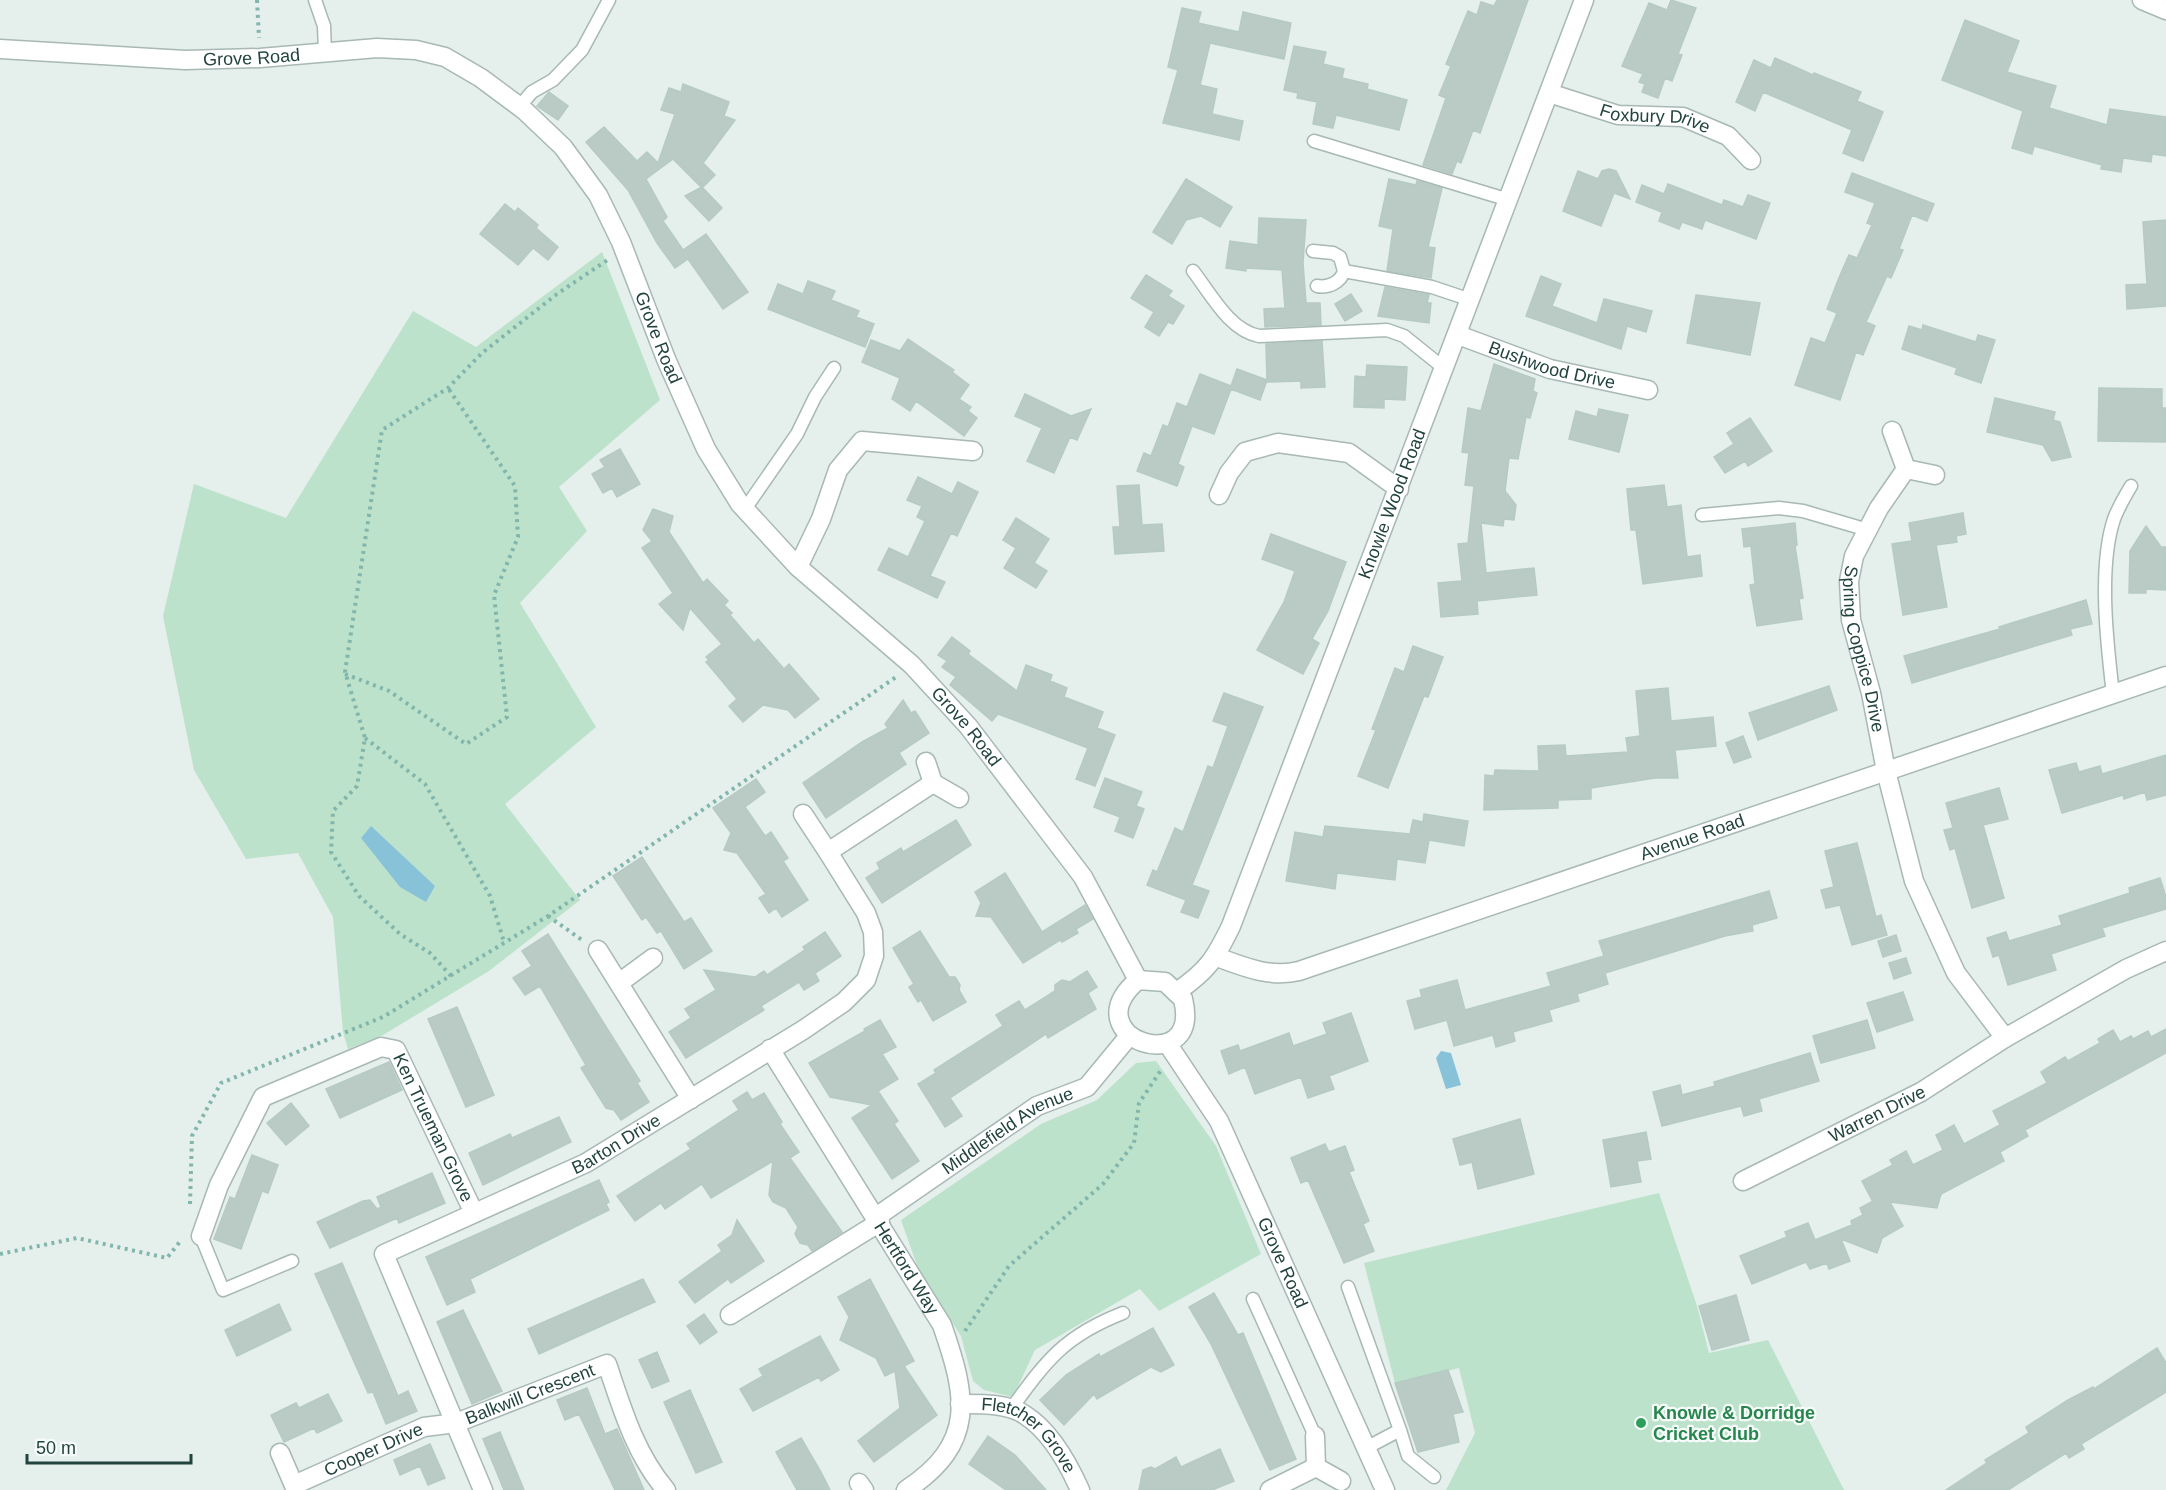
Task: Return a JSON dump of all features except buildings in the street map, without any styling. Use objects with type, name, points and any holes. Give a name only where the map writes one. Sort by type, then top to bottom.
[{"type":"street","name":"Knowle Wood Road","points":[[1178,991],[1199,976],[1216,957],[1399,489],[1584,0]]},
{"type":"street","points":[[2142,0],[2166,10]]},
{"type":"street","name":"Grove Road","points":[[0,49],[185,60],[260,58],[377,48],[416,50],[445,57],[481,78],[519,107],[563,147],[598,195],[621,242],[666,360],[706,449],[745,509],[798,567],[912,665],[968,726],[1083,877],[1137,980]]},
{"type":"street","name":"Foxbury Drive","points":[[1550,93],[1618,114],[1683,117],[1728,136],[1751,160]]},
{"type":"street","name":"Bushwood Drive","points":[[1458,335],[1550,369],[1648,390]]},
{"type":"street","points":[[1892,431],[1906,469],[1935,475]]},
{"type":"street","points":[[798,567],[821,519],[838,470],[862,441],[973,451]]},
{"type":"street","points":[[1219,495],[1229,473],[1245,452],[1278,443],[1349,453],[1399,489]]},
{"type":"street","name":"Spring Coppice Drive","points":[[1886,771],[1871,693],[1851,620],[1849,581],[1854,556],[1879,508],[1906,469]]},
{"type":"street","name":"Avenue Road","points":[[1216,957],[1262,972],[1282,975],[1299,971],[2166,676]]},
{"type":"street","points":[[926,762],[933,783],[959,798]]},
{"type":"street","points":[[1886,771],[1914,881],[1956,972],[2005,1038]]},
{"type":"street","points":[[828,852],[933,783]]},
{"type":"street","name":"Barton Drive","points":[[456,1423],[384,1254],[586,1163],[844,1002],[866,980],[874,956],[873,932],[866,913],[803,814]]},
{"type":"street","points":[[598,950],[691,1099]]},
{"type":"street","name":"Warren Drive","points":[[1743,1180],[1921,1092],[2005,1038],[2126,969],[2166,951]]},
{"type":"street","points":[[619,983],[653,958]]},
{"type":"street","points":[[1137,980],[1165,982],[1178,991],[1184,999],[1186,1017],[1170,1048],[1150,1046],[1129,1036],[1123,1026],[1121,1005],[1126,990],[1137,980]]},
{"type":"street","name":"Middlefield Avenue","points":[[730,1315],[878,1220],[1037,1106],[1087,1087],[1129,1036]]},
{"type":"street","name":"Ken Trueman Grove","points":[[193,1236],[263,1097],[314,1078],[381,1047],[396,1050],[474,1212]]},
{"type":"street","name":"Grove Road","points":[[1170,1048],[1219,1121],[1385,1490]]},
{"type":"street","name":"Hertford Way","points":[[770,1049],[942,1325],[958,1373],[960,1404],[958,1430],[948,1453],[906,1490]]},
{"type":"street","name":"Balkwill Crescent","points":[[456,1423],[607,1364],[627,1422],[648,1469],[666,1490]]},
{"type":"street","name":"Fletcher Grove","points":[[960,1404],[986,1404],[1024,1414],[1048,1437],[1080,1490]]},
{"type":"street","points":[[456,1423],[483,1490]]},
{"type":"street","name":"Cooper Drive","points":[[280,1453],[295,1488],[424,1427],[456,1423]]},
{"type":"street","points":[[1315,1436],[1316,1467]]},
{"type":"street","points":[[1316,1467],[1341,1481]]},
{"type":"street","points":[[1270,1490],[1316,1467]]},
{"type":"lane","points":[[315,0],[324,26],[325,53]]},
{"type":"lane","points":[[519,107],[532,92],[553,80],[578,55],[609,0]]},
{"type":"lane","points":[[1314,141],[1509,200]]},
{"type":"lane","points":[[1313,251],[1333,253],[1340,257],[1344,271]]},
{"type":"lane","points":[[1194,271],[1234,324],[1246,333],[1259,336],[1387,330],[1404,336],[1445,369]]},
{"type":"lane","points":[[1344,271],[1432,287],[1471,300]]},
{"type":"lane","points":[[1317,286],[1324,287],[1336,282],[1344,271]]},
{"type":"lane","points":[[745,509],[797,434],[815,397],[834,368]]},
{"type":"lane","points":[[2113,694],[2106,633],[2107,563],[2114,519],[2131,486]]},
{"type":"lane","points":[[1702,515],[1779,508],[1803,511],[1868,530]]},
{"type":"lane","points":[[193,1236],[223,1290],[292,1261]]},
{"type":"lane","points":[[1348,1287],[1408,1456],[1434,1477]]},
{"type":"lane","points":[[1253,1299],[1315,1436]]},
{"type":"lane","points":[[1011,1410],[1055,1352],[1092,1326],[1124,1313]]},
{"type":"lane","points":[[1366,1448],[1400,1430]]},
{"type":"path","points":[[257,0],[260,58]]},
{"type":"path","points":[[451,976],[430,953],[400,933],[359,896],[331,852],[333,811],[357,786],[365,738],[345,672],[382,430],[448,388],[482,353],[556,294],[614,256]]},
{"type":"path","points":[[344,673],[389,692],[466,744],[507,717],[494,596],[518,537],[515,486],[448,388]]},
{"type":"path","points":[[190,1206],[192,1136],[221,1083],[383,1017],[451,976],[548,916],[912,665]]},
{"type":"path","points":[[365,738],[425,784],[490,896],[504,942]]},
{"type":"path","points":[[548,916],[598,950]]},
{"type":"path","points":[[951,1351],[1009,1266],[1103,1184],[1134,1143],[1139,1103],[1170,1048]]},
{"type":"path","points":[[0,1254],[77,1238],[167,1258],[193,1236]]},
{"type":"green space","points":[[602,252],[660,400],[559,487],[587,531],[520,603],[596,727],[505,804],[580,900],[489,971],[383,1035],[348,1049],[343,1032],[333,917],[298,853],[246,859],[194,770],[163,616],[194,484],[286,518],[413,311],[476,347]]},
{"type":"green space","points":[[1156,1061],[1216,1146],[1261,1254],[1159,1311],[1140,1289],[1035,1350],[1013,1397],[984,1390],[973,1381],[961,1336],[919,1271],[901,1220],[1041,1124],[1097,1100],[1136,1063]]},
{"type":"green space","points":[[1659,1193],[1697,1306],[1709,1353],[1768,1340],[1844,1490],[1446,1490],[1475,1433],[1459,1368],[1395,1383],[1364,1263]]},
{"type":"water","points":[[371,826],[435,886],[426,902],[400,887],[361,838]]},
{"type":"water","points":[[1441,1051],[1451,1053],[1461,1085],[1446,1089],[1436,1058]]},
{"type":"place","name":"Knowle & Dorridge Cricket Club","points":[[1641,1423]]}]
